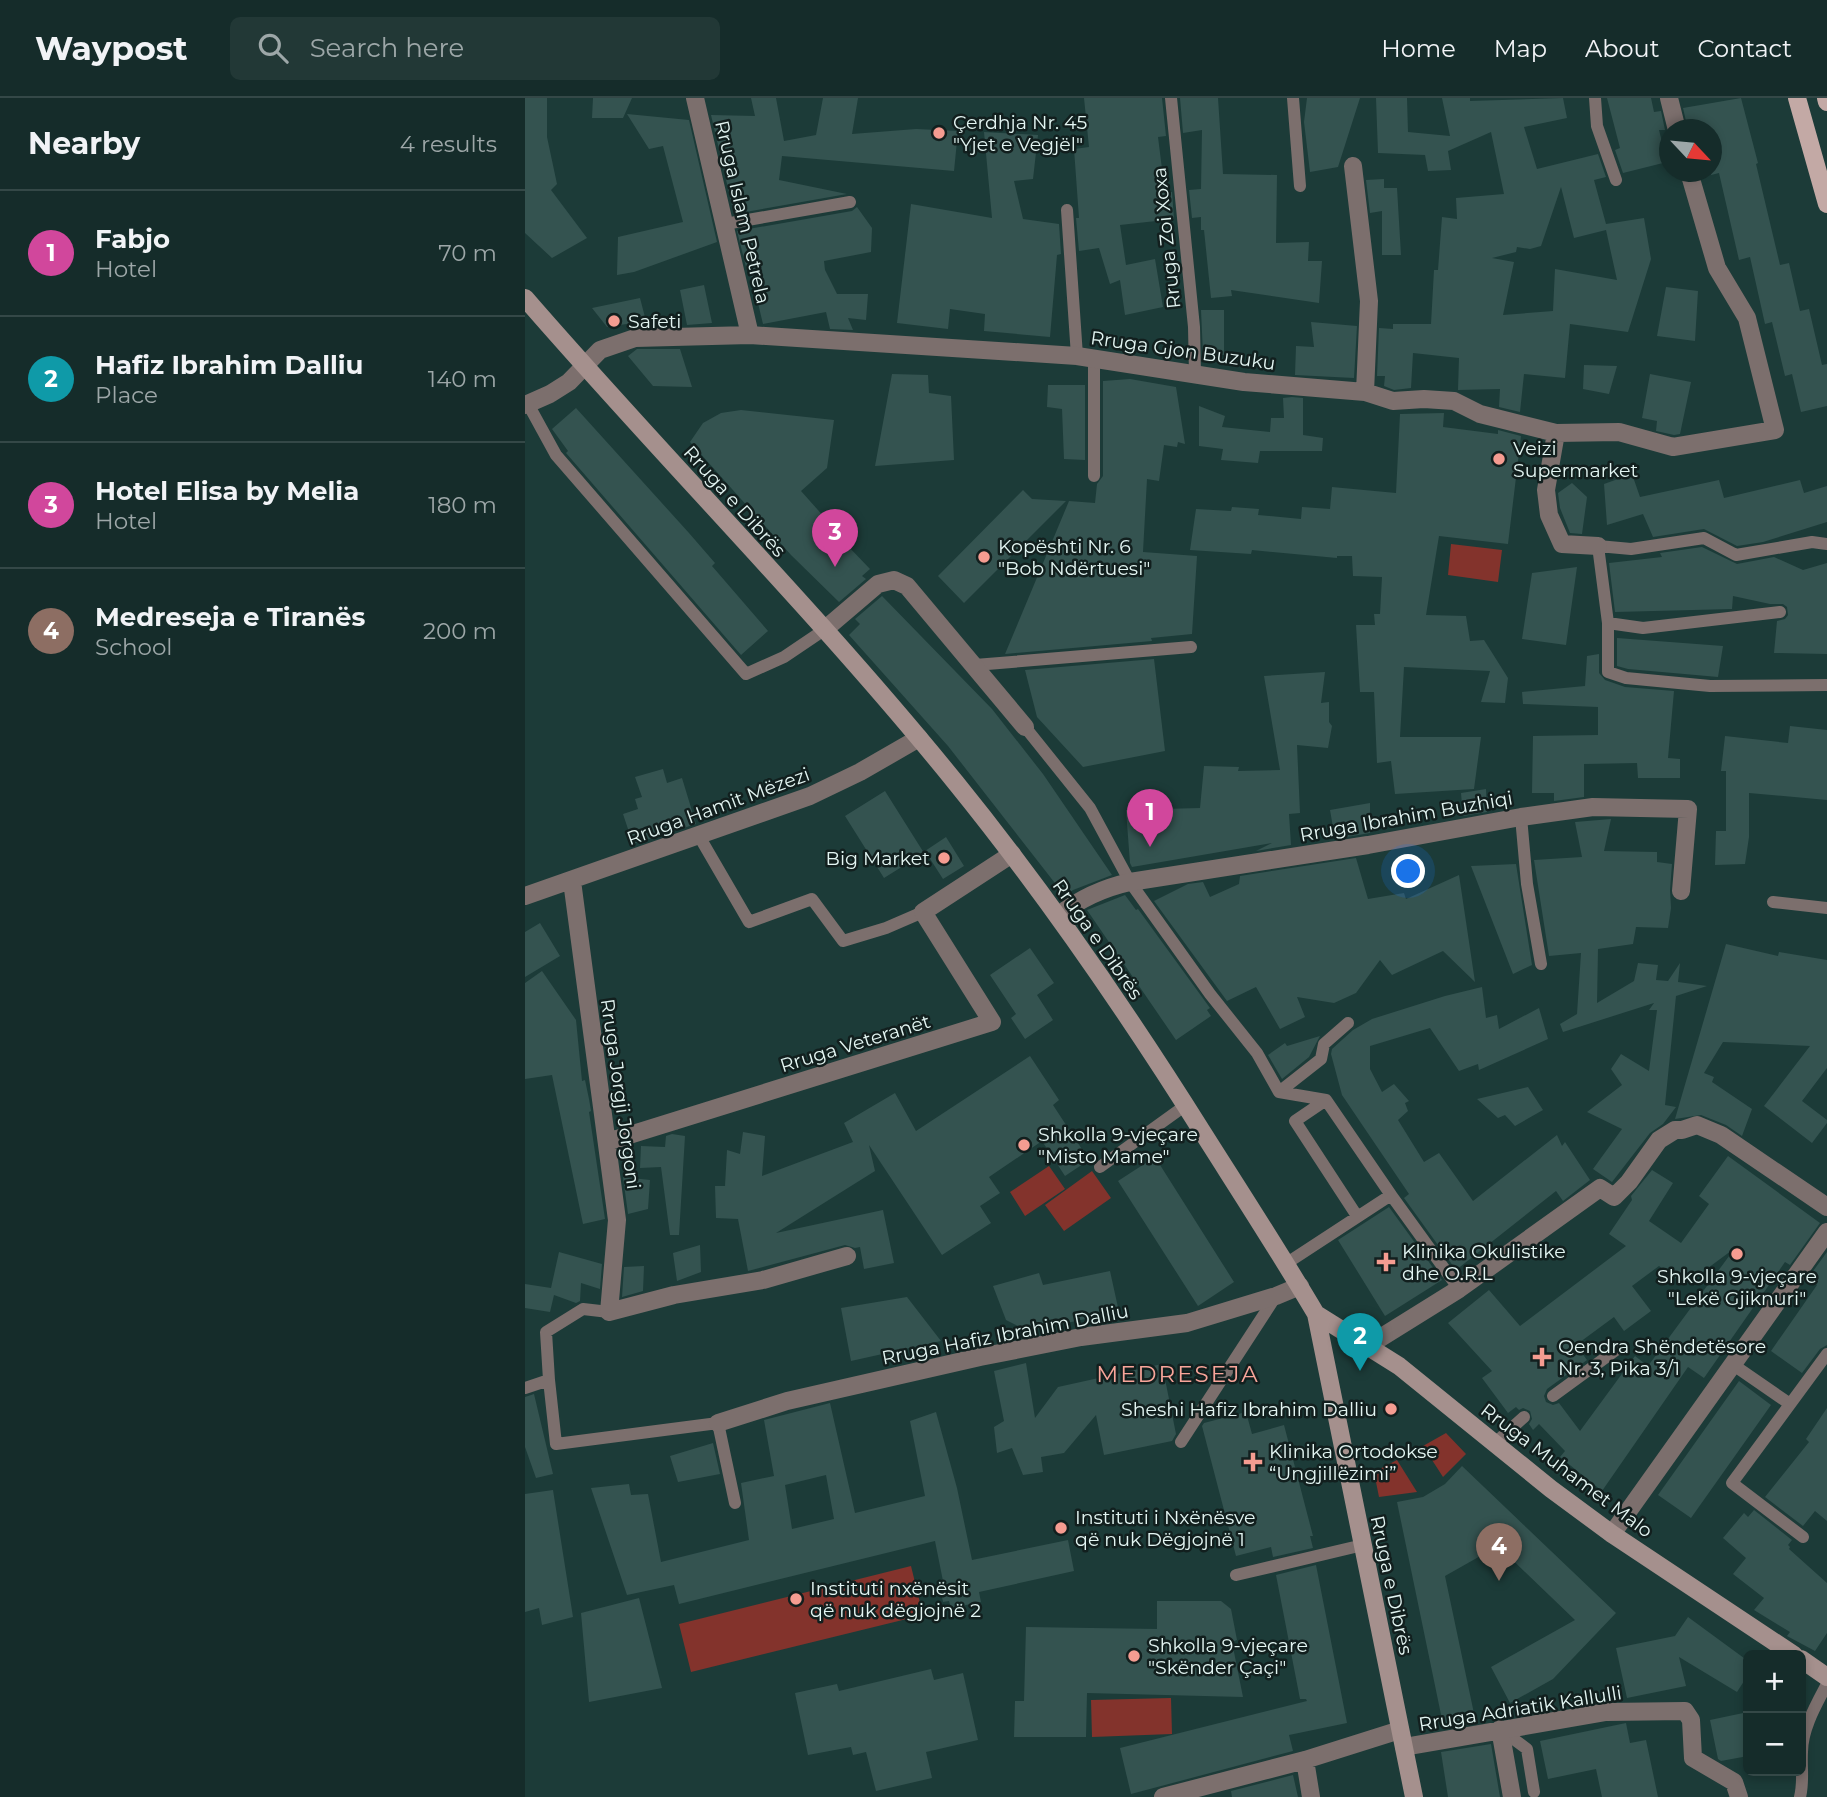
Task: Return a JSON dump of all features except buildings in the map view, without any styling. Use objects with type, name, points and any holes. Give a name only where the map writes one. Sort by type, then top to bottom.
[{"type":"main road","points":[[1797,98],[1827,204]]},
{"type":"main road","name":"Rruga e Dibrës","points":[[525,299],[919,738],[1012,854],[1059,915],[1186,1105],[1287,1263],[1317,1314],[1414,1797]]},
{"type":"main road","name":"Rruga Muhamet Malo","points":[[1317,1314],[1399,1366],[1612,1534],[1786,1650]]},
{"type":"main road","points":[[1806,1663],[1827,1677]]},
{"type":"street","name":"Rruga Islam Petrela","points":[[695,98],[750,335]]},
{"type":"street","points":[[1669,98],[1674,119]]},
{"type":"street","points":[[1353,166],[1369,301],[1365,392]]},
{"type":"street","name":"Rruga Gjon Buzuku","points":[[527,405],[569,382],[600,350],[635,338],[750,335],[1085,357],[1244,382],[1365,392],[1393,401],[1454,401],[1480,414],[1556,433],[1619,432],[1673,447],[1775,430],[1747,318],[1717,268],[1692,182]]},
{"type":"street","points":[[1556,433],[1546,490],[1549,515],[1562,544],[1598,546]]},
{"type":"street","points":[[824,630],[878,584],[894,580],[907,586],[1025,727]]},
{"type":"street","name":"Rruga Hamit Mëzezi","points":[[525,896],[810,796],[860,772],[919,738]]},
{"type":"street","name":"Rruga Ibrahim Buzhiqi","points":[[1059,915],[1079,900],[1111,886],[1593,807],[1688,809],[1681,891]]},
{"type":"street","points":[[923,912],[1012,854]]},
{"type":"street","name":"Rruga Jorgji Jorgoni","points":[[572,881],[617,1220],[609,1312]]},
{"type":"street","name":"Rruga Veteranët","points":[[607,1142],[992,1022],[923,912]]},
{"type":"street","points":[[1369,1345],[1458,1289],[1599,1188],[1614,1197],[1629,1182],[1659,1140],[1675,1130],[1697,1125],[1721,1135],[1827,1207]]},
{"type":"street","points":[[1612,1534],[1827,1232]]},
{"type":"street","points":[[609,1312],[674,1295],[763,1280],[848,1256]]},
{"type":"street","name":"Rruga Hafiz Ibrahim Dalliu","points":[[718,1423],[787,1401],[980,1357],[1081,1337],[1188,1323],[1300,1286]]},
{"type":"street","name":"Rruga Adriatik Kallulli","points":[[1402,1739],[1500,1729],[1606,1712],[1685,1710],[1691,1720],[1693,1758],[1734,1782],[1739,1797]]},
{"type":"street","points":[[1500,1729],[1512,1797]]},
{"type":"street","points":[[1163,1797],[1305,1760],[1402,1739]]},
{"type":"street","points":[[1305,1760],[1311,1797]]},
{"type":"lane","name":"Rruga Zoi Xoxa","points":[[1171,98],[1191,289],[1195,374]]},
{"type":"lane","points":[[1293,98],[1300,186]]},
{"type":"lane","points":[[1595,98],[1597,126],[1616,180]]},
{"type":"lane","points":[[725,224],[850,202]]},
{"type":"lane","points":[[1067,210],[1085,357],[1094,477]]},
{"type":"lane","points":[[527,405],[556,455],[746,674],[784,656],[824,630]]},
{"type":"lane","points":[[1827,544],[1812,542],[1735,555],[1704,538],[1631,549],[1598,546],[1608,622],[1608,672],[1626,678],[1710,686],[1827,685]]},
{"type":"lane","points":[[1608,622],[1643,628],[1780,612]]},
{"type":"lane","points":[[975,665],[1191,647]]},
{"type":"lane","points":[[1025,727],[1090,808],[1131,882],[1210,994],[1257,1053],[1279,1092]]},
{"type":"lane","points":[[1521,817],[1527,884],[1541,964]]},
{"type":"lane","points":[[699,836],[749,922],[812,899],[843,941],[886,928],[923,912]]},
{"type":"lane","points":[[1773,902],[1827,908]]},
{"type":"lane","points":[[1279,1092],[1321,1059],[1324,1044],[1348,1023]]},
{"type":"lane","points":[[1279,1092],[1326,1100],[1458,1289]]},
{"type":"lane","points":[[1326,1100],[1295,1121],[1357,1216]]},
{"type":"lane","points":[[1100,1167],[1186,1105]]},
{"type":"lane","points":[[1287,1263],[1391,1195]]},
{"type":"lane","points":[[1411,1222],[1422,1213]]},
{"type":"lane","points":[[1181,1442],[1276,1296]]},
{"type":"lane","points":[[609,1312],[583,1308],[546,1332],[556,1444],[718,1423],[735,1503]]},
{"type":"lane","points":[[1553,1396],[1616,1350]]},
{"type":"lane","points":[[1803,1537],[1732,1483],[1827,1354]]},
{"type":"lane","points":[[1732,1364],[1790,1404]]},
{"type":"lane","points":[[525,1388],[549,1380]]},
{"type":"lane","points":[[1495,1443],[1524,1417]]},
{"type":"lane","points":[[1236,1575],[1363,1545]]},
{"type":"lane","points":[[1800,1797],[1804,1782],[1801,1750],[1805,1732],[1827,1685]]},
{"type":"lane","points":[[1500,1729],[1527,1749],[1534,1792]]},
{"type":"shaded area","points":[[1451,544],[1502,550],[1498,582],[1448,575]]},
{"type":"shaded area","points":[[1049,1166],[1065,1189],[1025,1216],[1010,1192]]},
{"type":"shaded area","points":[[1092,1171],[1111,1198],[1064,1231],[1045,1205]]},
{"type":"shaded area","points":[[1446,1433],[1466,1454],[1443,1477],[1423,1446]]},
{"type":"shaded area","points":[[1397,1460],[1417,1492],[1379,1497],[1374,1472]]},
{"type":"shaded area","points":[[911,1566],[923,1615],[691,1672],[679,1624]]},
{"type":"shaded area","points":[[1171,1698],[1172,1734],[1092,1737],[1091,1700]]},
{"type":"place","name":"Çerdhja Nr. 45 \"Yjet e Vegjël\"","points":[[939,133]]},
{"type":"place","name":"Safeti","points":[[614,321]]},
{"type":"place","name":"Veizi Supermarket","points":[[1499,459]]},
{"type":"place","name":"Kopështi Nr. 6 \"Bob Ndërtuesi\"","points":[[984,557]]},
{"type":"place","name":"Hotel Elisa by Melia","points":[[835,567]]},
{"type":"place","name":"Fabjo","points":[[1150,847]]},
{"type":"place","name":"Big Market","points":[[944,858]]},
{"type":"place","name":"Shkolla 9-vjeçare \"Misto Mame\"","points":[[1024,1145]]},
{"type":"place","name":"Shkolla 9-vjeçare \"Lekë Gjiknuri\"","points":[[1737,1254]]},
{"type":"place","name":"Klinika Okulistike dhe O.R.L","points":[[1386,1262]]},
{"type":"place","name":"Qendra Shëndetësore Nr. 3, Pika 3/1","points":[[1542,1357]]},
{"type":"place","name":"Hafiz Ibrahim Dalliu","points":[[1360,1371]]},
{"type":"place","name":"Sheshi Hafiz Ibrahim Dalliu","points":[[1391,1409]]},
{"type":"place","name":"Klinika Ortodokse “Ungjillëzimi”","points":[[1253,1462]]},
{"type":"place","name":"Instituti i Nxënësve që nuk Dëgjojnë 1","points":[[1061,1528]]},
{"type":"place","name":"Medreseja e Tiranës","points":[[1499,1581]]},
{"type":"place","name":"Instituti nxënësit që nuk dëgjojnë 2","points":[[796,1599]]},
{"type":"place","name":"Shkolla 9-vjeçare \"Skënder Çaçi\"","points":[[1134,1656]]},
{"type":"district","name":"MEDRESEJA","points":[[1178,1374]]}]
